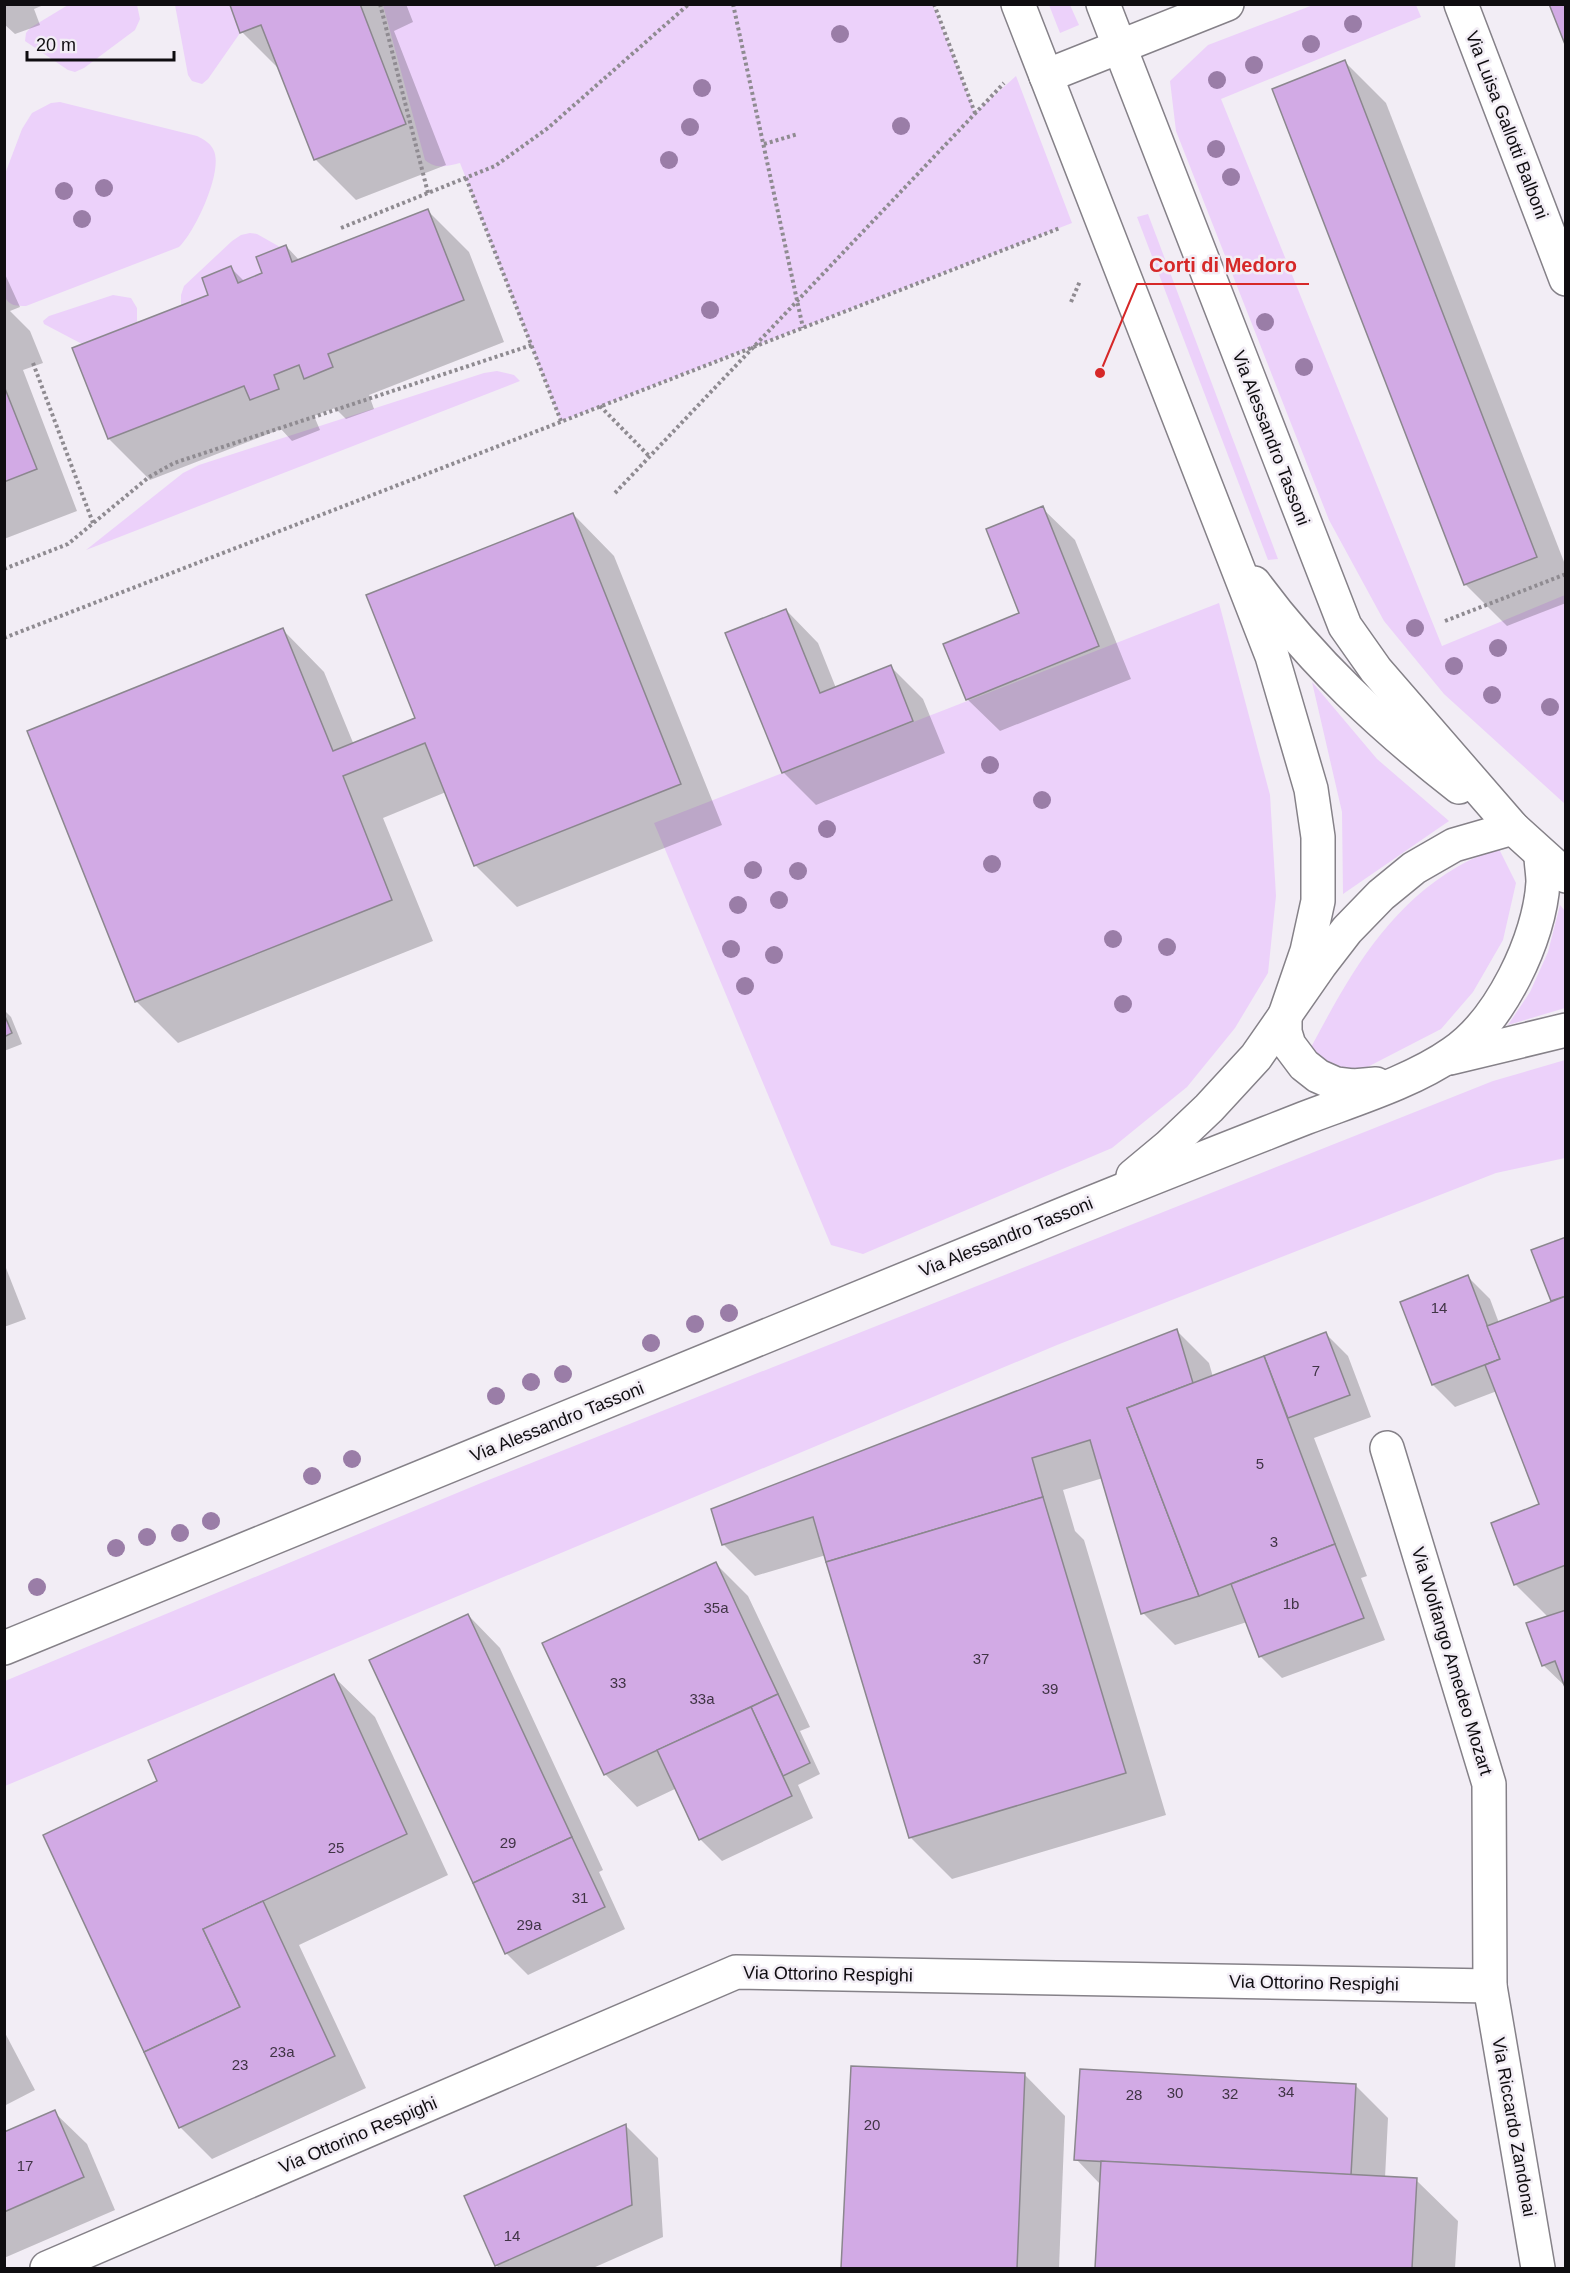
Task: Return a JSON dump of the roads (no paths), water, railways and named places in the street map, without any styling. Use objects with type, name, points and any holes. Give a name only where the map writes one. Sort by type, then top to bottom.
[{"type":"street","name":"Via Alessandro Tassoni","points":[[1018,4],[1234,554],[1272,656],[1311,789],[1318,837],[1318,901],[1307,951],[1285,1015],[1285,1032],[1289,1045],[1304,1065],[1318,1076],[1336,1084],[1353,1086],[1378,1083],[1441,1060]]},
{"type":"street","name":"Via Alessandro Tassoni","points":[[4,1648],[1109,1195],[1403,1080],[1441,1060],[1466,1043],[1488,1018],[1508,989],[1531,936],[1537,915],[1543,882],[1541,855],[1513,828],[1376,670],[1345,626],[1103,4]]},
{"type":"street","points":[[1041,63],[1120,47],[1227,4]]},
{"type":"street","name":"Via Luisa Gallotti Balboni","points":[[1461,4],[1566,279]]},
{"type":"street","name":"Via Alessandro Tassoni","points":[[1234,554],[1275,610],[1365,709],[1416,753],[1513,828]]},
{"type":"street","name":"Via Alessandro Tassoni","points":[[1109,1195],[1169,1146],[1209,1108],[1256,1057],[1347,930],[1381,895],[1414,868],[1454,845],[1513,828]]},
{"type":"street","points":[[1541,855],[1566,876]]},
{"type":"street","points":[[1441,1060],[1566,1030]]},
{"type":"street","name":"Via Wolfango Amedeo Mozart","points":[[1387,1448],[1490,1784],[1490,1986]]},
{"type":"street","name":"Via Ottorino Respighi","points":[[47,2268],[736,1972],[1490,1986]]},
{"type":"street","name":"Via Riccardo Zandonai","points":[[1490,1986],[1538,2268]]},
{"type":"place","name":"Corti di Medoro","points":[[1100,373]]}]
